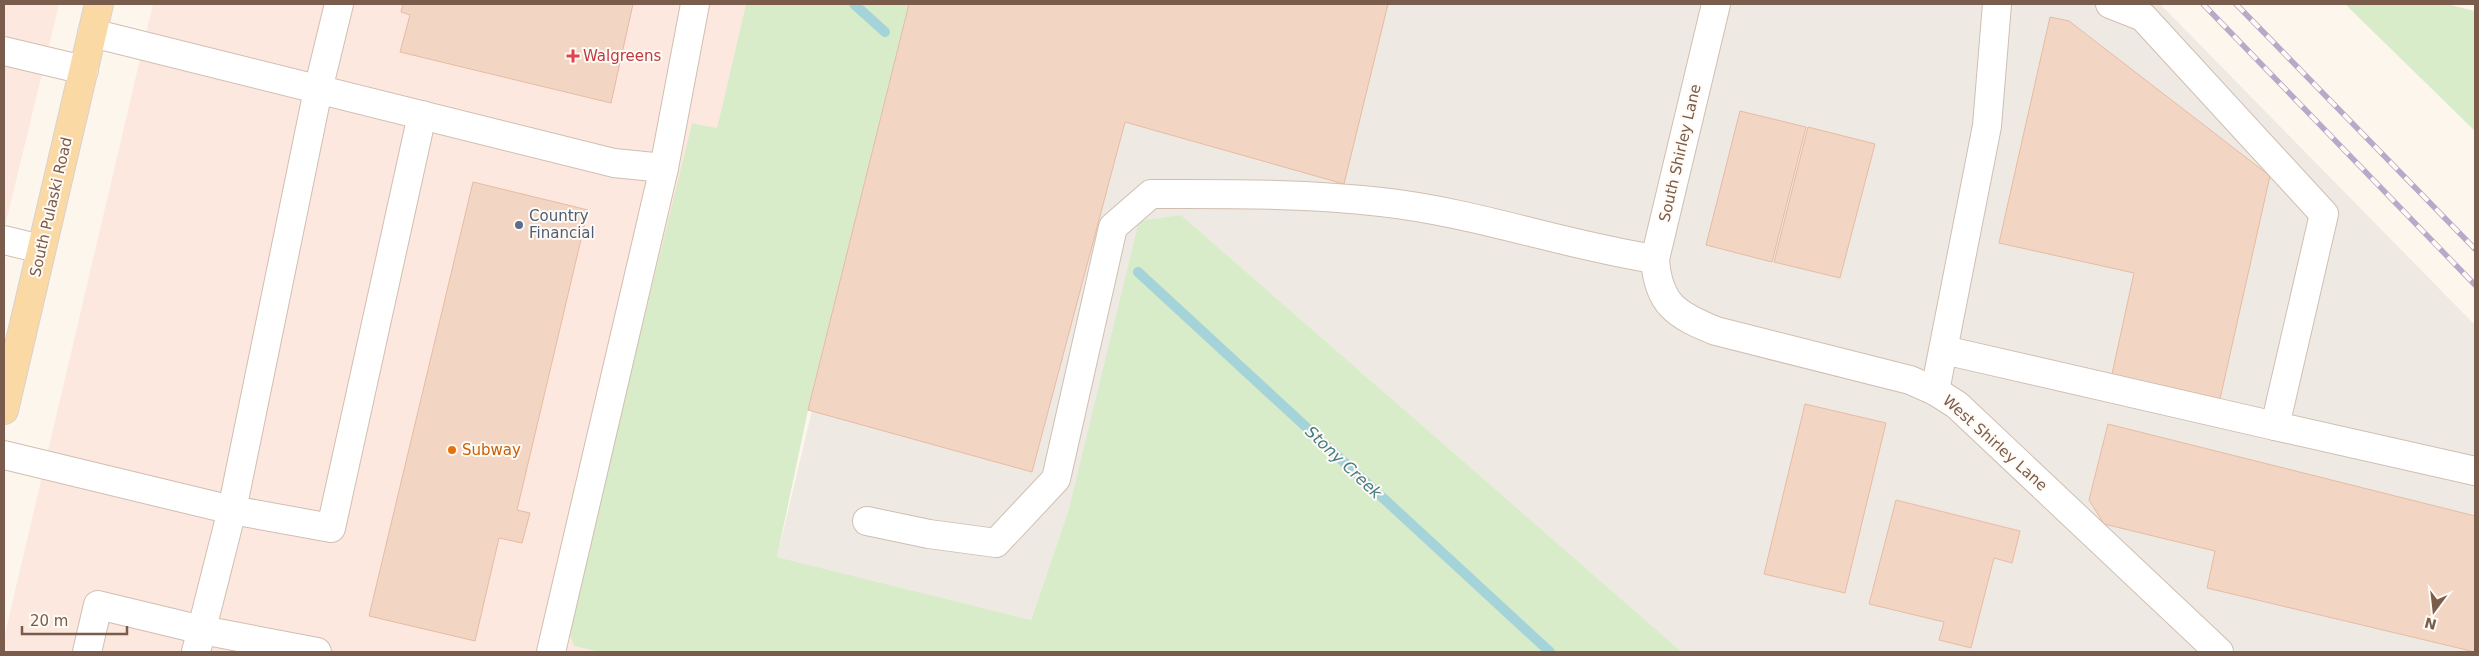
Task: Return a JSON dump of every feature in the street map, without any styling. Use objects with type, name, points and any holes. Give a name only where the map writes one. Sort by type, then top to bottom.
[{"type":"main road","name":"South Pulaski Road","points":[[4,410],[99,4]]},
{"type":"street","points":[[199,641],[232,510],[318,90],[339,4]]},
{"type":"street","points":[[551,652],[664,168],[695,4]]},
{"type":"street","name":"South Shirley Lane","points":[[1666,302],[1656,278],[1655,259],[1716,4]]},
{"type":"street","points":[[1935,391],[1987,126],[1997,4]]},
{"type":"street","points":[[2110,4],[2143,17],[2324,214],[2275,426]]},
{"type":"street","points":[[92,33],[614,163],[664,168]]},
{"type":"street","points":[[4,50],[84,70]]},
{"type":"street","points":[[4,456],[232,510],[331,528],[422,115]]},
{"type":"street","points":[[867,521],[929,534],[996,543],[1056,479],[1113,227],[1151,194],[1252,194],[1382,202],[1445,213],[1621,254],[1655,259]]},
{"type":"street","points":[[4,240],[42,249]]},
{"type":"street","name":"West Shirley Lane","points":[[1666,302],[1686,319],[1716,331],[1910,380],[1935,391],[1956,405],[2219,652]]},
{"type":"street","points":[[1944,350],[2475,471]]},
{"type":"street","points":[[87,652],[98,605],[199,641],[317,652]]},
{"type":"shaded area","points":[[4,4],[59,4],[4,230]]},
{"type":"shaded area","points":[[153,4],[746,4],[717,128],[693,123],[574,646],[599,652],[4,652],[4,638]]},
{"type":"shaded area","points":[[909,4],[2160,4],[2475,325],[2475,652],[1682,652],[1181,215],[1069,509],[1031,620],[777,557]]},
{"type":"green space","points":[[746,4],[909,4],[808,410],[777,557],[1031,620],[1069,509],[1139,221],[1181,215],[1682,652],[599,652],[574,646],[568,630],[692,123],[717,128]]},
{"type":"green space","points":[[2345,4],[2447,4],[2475,11],[2475,131]]},
{"type":"building","name":"Walgreens","points":[[403,4],[633,4],[611,103],[400,52],[410,15],[401,12]]},
{"type":"building","points":[[909,4],[1388,4],[1344,184],[1125,122],[1032,472],[808,410]]},
{"type":"building","points":[[2050,17],[2069,21],[2270,176],[2220,399],[2112,374],[2134,273],[1999,243]]},
{"type":"building","points":[[1740,111],[1806,127],[1772,262],[1706,245]]},
{"type":"building","points":[[1808,127],[1875,144],[1840,278],[1774,262]]},
{"type":"building","points":[[473,182],[588,210],[517,510],[530,513],[522,543],[499,538],[475,641],[369,616]]},
{"type":"building","points":[[1805,404],[1886,423],[1845,593],[1764,574]]},
{"type":"building","points":[[2108,424],[2475,516],[2475,652],[2207,588],[2215,551],[2104,524],[2089,500]]},
{"type":"building","points":[[1896,500],[2020,531],[2012,563],[1994,558],[1971,648],[1939,640],[1944,622],[1869,604]]},
{"type":"waterway","name":"Stony Creek","points":[[854,4],[885,32]]},
{"type":"waterway","name":"Stony Creek","points":[[1138,272],[1550,652]]},
{"type":"railway","points":[[2203,4],[2475,285]]},
{"type":"railway","points":[[2236,4],[2475,249]]},
{"type":"place","name":"Walgreens","points":[[573,56]]},
{"type":"place","name":"Country Financial","points":[[519,225]]},
{"type":"place","name":"Subway","points":[[452,450]]}]
